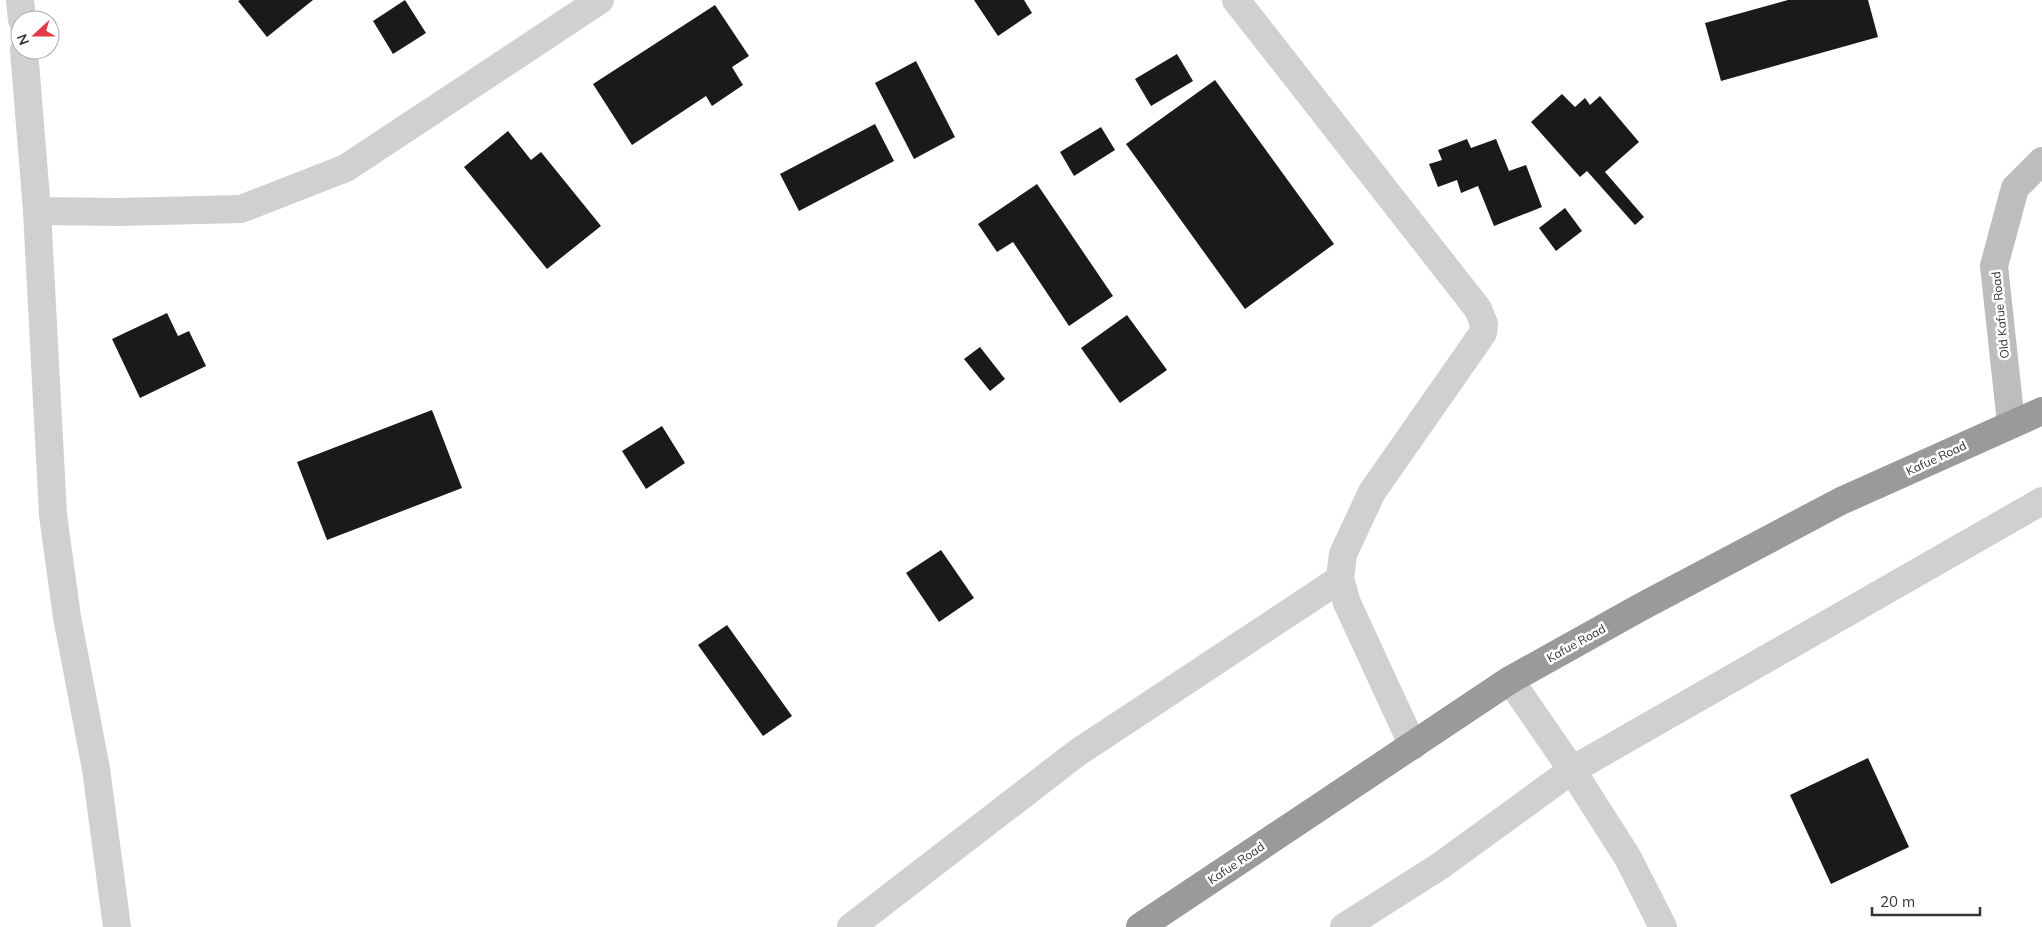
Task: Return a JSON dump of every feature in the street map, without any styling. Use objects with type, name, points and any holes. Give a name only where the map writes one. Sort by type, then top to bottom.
[{"type":"highway","name":"Kafue Road","points":[[1140,927],[1510,680],[1641,607],[1841,501],[2011,423],[2042,411]]},
{"type":"street","points":[[37,211],[119,212],[240,208],[346,168],[600,0]]},
{"type":"street","points":[[1236,0],[1478,309],[1484,324],[1483,333],[1372,492],[1343,554],[1340,579],[1347,603],[1413,746]]},
{"type":"street","points":[[25,60],[37,211],[53,514],[67,617],[96,769],[117,927]]},
{"type":"street","name":"Old Kafue Road","points":[[2011,423],[1994,266],[2015,188],[2042,161]]},
{"type":"street","points":[[1344,927],[1440,866],[1572,770],[2042,501]]},
{"type":"street","points":[[851,927],[1078,753],[1340,579]]},
{"type":"street","points":[[1510,680],[1572,770],[1628,858],[1663,927]]},
{"type":"building","points":[[313,0],[267,37],[238,1]]},
{"type":"building","points":[[405,0],[426,33],[393,54],[373,21]]},
{"type":"building","points":[[974,0],[1024,0],[1032,13],[998,36]]},
{"type":"building","points":[[1788,0],[1868,0],[1878,37],[1721,81],[1705,23]]},
{"type":"building","points":[[715,5],[749,56],[732,67],[743,85],[712,106],[706,96],[632,145],[593,84]]},
{"type":"building","points":[[1177,54],[1193,81],[1151,106],[1135,79]]},
{"type":"building","points":[[916,61],[955,137],[914,159],[875,83]]},
{"type":"building","points":[[1215,80],[1334,244],[1245,309],[1126,144]]},
{"type":"building","points":[[1562,94],[1575,107],[1585,98],[1590,105],[1600,96],[1639,142],[1605,172],[1644,217],[1635,225],[1587,171],[1580,177],[1531,122]]},
{"type":"building","points":[[875,124],[894,161],[799,211],[780,174]]},
{"type":"building","points":[[1101,127],[1115,150],[1074,176],[1060,152]]},
{"type":"building","points":[[508,131],[531,160],[541,152],[601,226],[547,269],[464,167]]},
{"type":"building","points":[[1467,139],[1471,148],[1496,139],[1509,171],[1526,165],[1542,207],[1494,226],[1478,186],[1461,193],[1457,180],[1438,187],[1429,164],[1442,160],[1438,150]]},
{"type":"building","points":[[1037,184],[1113,296],[1069,326],[1013,242],[997,252],[978,224]]},
{"type":"building","points":[[1565,208],[1582,231],[1556,251],[1539,228]]},
{"type":"building","points":[[167,313],[178,336],[189,331],[206,366],[140,398],[112,339]]},
{"type":"building","points":[[1127,315],[1167,370],[1120,403],[1081,348]]},
{"type":"building","points":[[980,347],[1005,379],[990,391],[964,359]]},
{"type":"building","points":[[432,410],[462,488],[327,540],[297,462]]},
{"type":"building","points":[[662,426],[685,463],[646,489],[622,451]]},
{"type":"building","points":[[941,550],[974,598],[939,622],[906,573]]},
{"type":"building","points":[[727,625],[792,716],[763,736],[698,645]]},
{"type":"building","points":[[1868,758],[1909,847],[1831,884],[1790,795]]}]
